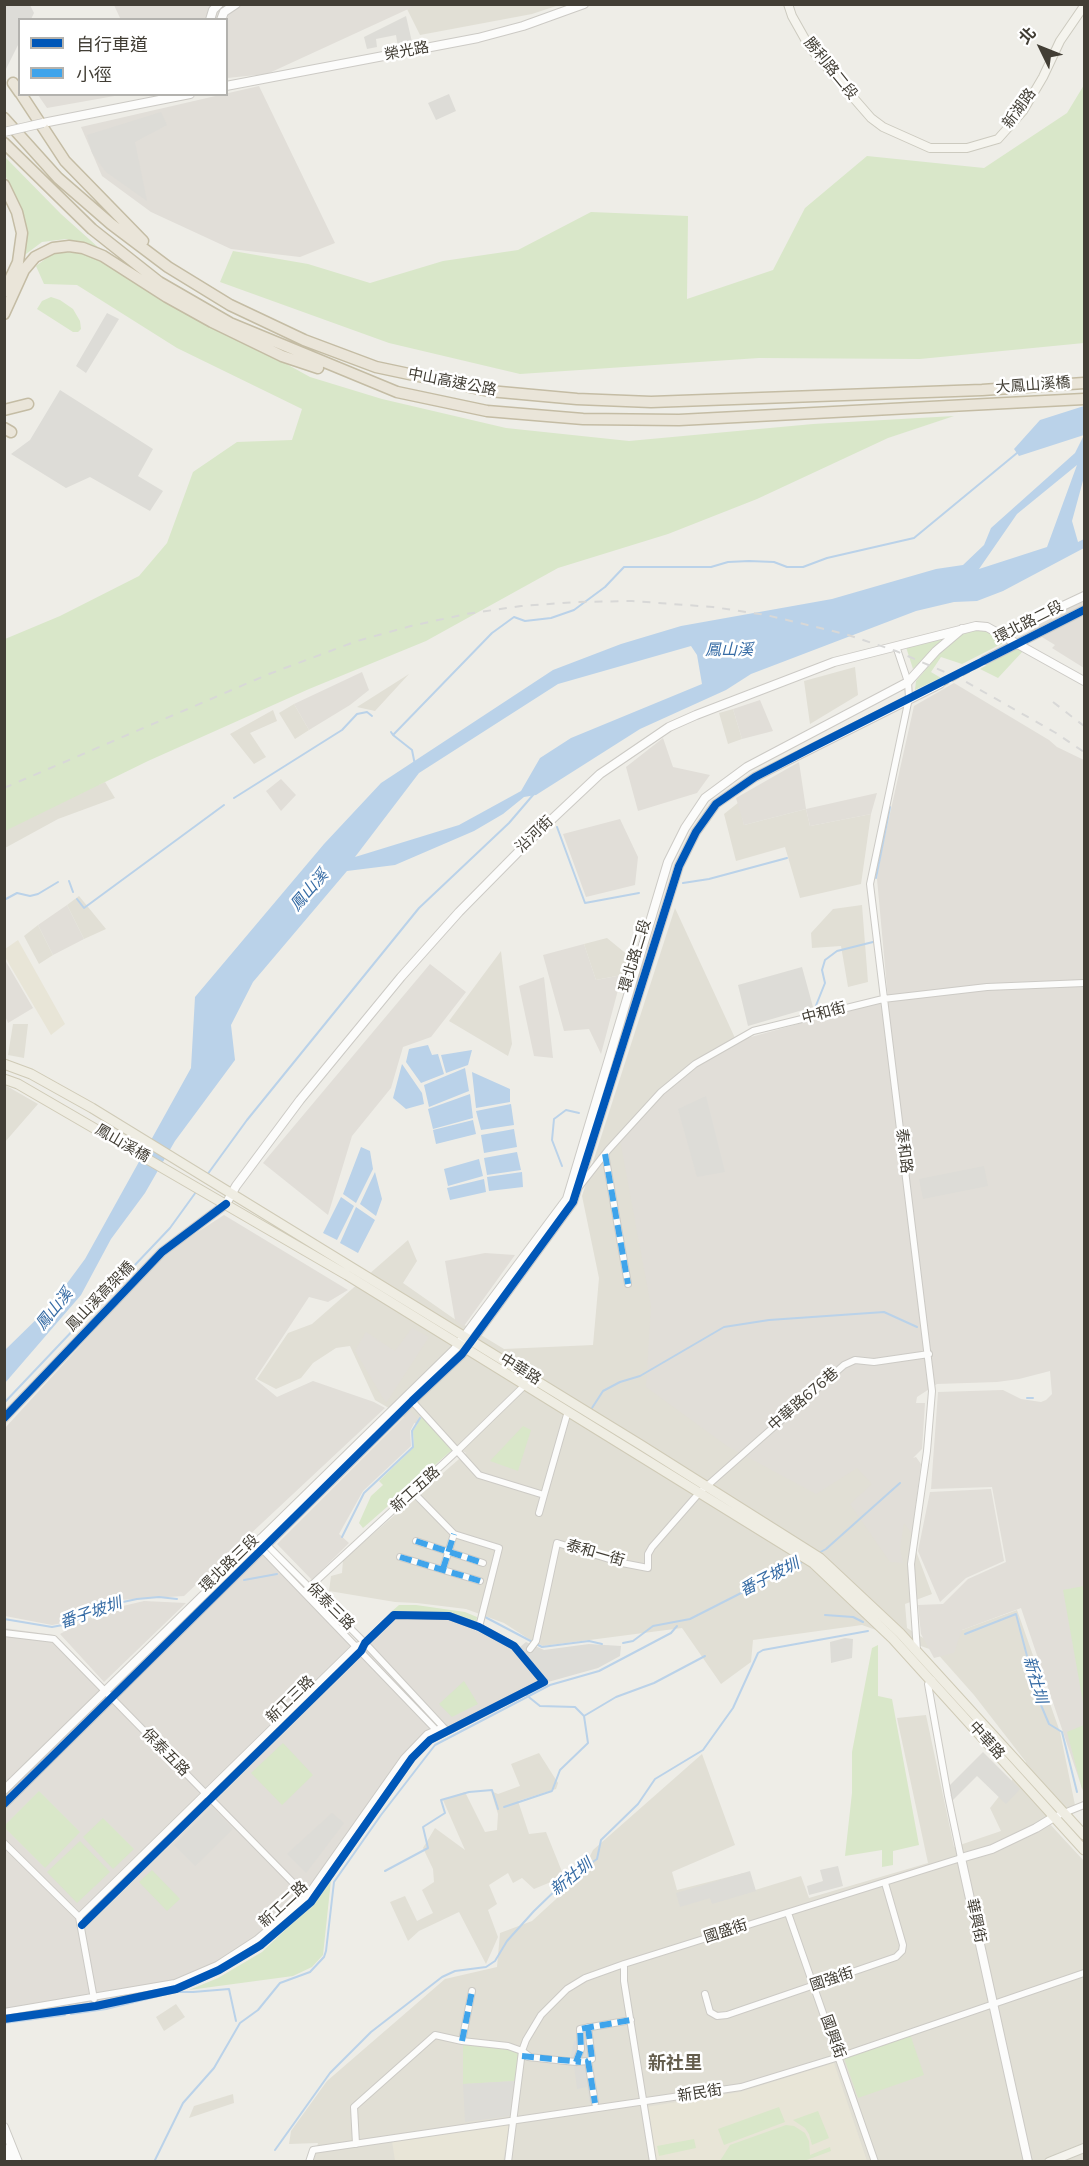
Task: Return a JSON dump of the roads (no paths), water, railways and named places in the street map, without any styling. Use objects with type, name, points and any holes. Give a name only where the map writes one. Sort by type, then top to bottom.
[{"type":"highway","points":[[13,83],[18,91]]},
{"type":"highway","points":[[21,96],[70,167],[168,267]]},
{"type":"highway","name":"中山高速公路","points":[[4,118],[58,178],[111,224],[168,267],[230,305],[304,340],[376,367],[489,391],[578,399],[651,402],[982,390]]},
{"type":"highway","name":"中山高速公路","points":[[4,143],[92,229],[159,282],[230,323],[397,392],[487,411],[583,419],[679,420],[985,405]]},
{"type":"highway","points":[[4,185],[17,212],[22,233],[18,262],[4,292]]},
{"type":"highway","points":[[4,314],[24,270],[35,257],[52,248],[69,246],[83,248],[103,256],[167,297],[212,322],[282,356],[397,392]]},
{"type":"highway","name":"大鳳山溪橋","points":[[982,390],[1084,383]]},
{"type":"highway","name":"大鳳山溪橋","points":[[985,405],[1084,399]]},
{"type":"highway","points":[[4,410],[27,404]]},
{"type":"main road","name":"勝利路二段","points":[[788,4],[810,48],[871,118],[883,127]]},
{"type":"main road","name":"新湖路","points":[[883,127],[930,148],[967,148],[998,139],[1023,111],[1060,41],[1084,6]]},
{"type":"main road","name":"鳳山溪橋","points":[[4,1064],[31,1074],[92,1108],[232,1193]]},
{"type":"main road","name":"鳳山溪橋","points":[[4,1079],[18,1084],[226,1204]]},
{"type":"main road","name":"中華路","points":[[232,1193],[468,1338],[703,1490]]},
{"type":"main road","name":"中華路","points":[[226,1204],[816,1560],[891,1630],[1059,1815],[1084,1850]]},
{"type":"main road","name":"中華路","points":[[914,1655],[932,1680],[1059,1815],[1084,1835]]},
{"type":"main road","points":[[1049,2162],[1084,2148]]},
{"type":"street","points":[[211,18],[213,10],[219,4]]},
{"type":"street","points":[[222,18],[224,12],[236,4]]},
{"type":"street","name":"榮光路","points":[[228,86],[478,38],[523,26],[584,4]]},
{"type":"street","points":[[4,132],[180,96]]},
{"type":"street","name":"環北路二段","points":[[468,1338],[573,1203],[668,862],[685,828],[705,798],[747,767],[908,682],[936,651],[962,629],[976,626],[987,627],[1001,635],[1084,596]]},
{"type":"street","name":"環北路二段","points":[[985,660],[1084,610]]},
{"type":"street","name":"沿河街","points":[[226,1204],[300,1100],[423,952],[532,837],[600,774],[669,727],[696,715],[834,662],[962,629]]},
{"type":"street","points":[[1001,635],[1084,681]]},
{"type":"street","name":"泰和路","points":[[896,646],[908,682],[909,698],[870,884],[933,1398],[911,1564],[914,1655]]},
{"type":"street","name":"環北路二段","points":[[468,1338],[567,1199],[583,1161],[589,1153],[679,866],[716,804],[755,777],[940,684]]},
{"type":"street","name":"中和街","points":[[578,1188],[661,1092],[695,1064],[753,1031],[883,999],[987,987],[1084,983]]},
{"type":"street","points":[[589,1153],[607,1152],[628,1284]]},
{"type":"street","points":[[583,1161],[595,1167]]},
{"type":"street","name":"鳳山溪高架橋","points":[[4,1418],[162,1252],[226,1204]]},
{"type":"street","name":"環北路三段","points":[[4,1804],[412,1401],[468,1338]]},
{"type":"street","name":"環北路三段","points":[[4,1790],[258,1540],[461,1347]]},
{"type":"street","name":"中華路676巷","points":[[703,1490],[844,1365],[855,1360],[874,1362],[929,1354]]},
{"type":"street","name":"新工五路","points":[[304,1592],[457,1452],[525,1385]]},
{"type":"street","points":[[412,1401],[479,1475],[544,1495]]},
{"type":"street","points":[[539,1513],[568,1411]]},
{"type":"street","name":"泰和一街","points":[[530,1649],[536,1641],[556,1543],[622,1563],[648,1568],[648,1554],[652,1547],[703,1490]]},
{"type":"street","points":[[413,1492],[454,1534],[499,1548],[479,1627]]},
{"type":"street","points":[[443,1569],[454,1534]]},
{"type":"street","name":"保泰三路","points":[[258,1540],[304,1592],[442,1731]]},
{"type":"street","points":[[416,1542],[483,1563]]},
{"type":"street","name":"保泰三路","points":[[265,1547],[310,1586],[365,1643],[442,1731]]},
{"type":"street","points":[[400,1557],[480,1581]]},
{"type":"street","name":"新工三路","points":[[79,1917],[222,1783],[394,1615],[449,1616],[479,1627],[514,1646],[544,1682]]},
{"type":"street","name":"保泰五路","points":[[4,1633],[54,1639],[309,1899]]},
{"type":"street","name":"華興街","points":[[932,1680],[928,1684],[929,1696],[961,1858],[1028,2162]]},
{"type":"street","name":"新工二路","points":[[4,2019],[96,2006],[172,1986],[218,1967],[261,1945],[309,1899],[412,1758],[430,1740],[442,1731],[544,1682]]},
{"type":"street","name":"新工三路","points":[[82,1925],[208,1796]]},
{"type":"street","points":[[1059,1815],[1084,1806]]},
{"type":"street","name":"國盛街","points":[[508,2162],[517,2083],[526,2040],[541,2015],[567,1989],[585,1978],[624,1964],[992,1849],[1059,1815]]},
{"type":"street","points":[[4,1843],[79,1917],[96,2006]]},
{"type":"street","name":"國強街","points":[[705,1994],[711,2012],[717,2016],[727,2015],[888,1962],[902,1951],[903,1945],[885,1883]]},
{"type":"street","name":"國興街","points":[[788,1913],[875,2162]]},
{"type":"street","points":[[624,1964],[624,1981],[652,2162]]},
{"type":"street","name":"新民街","points":[[309,2162],[313,2150],[741,2087],[839,2057],[1084,1973]]},
{"type":"street","name":"新工二路","points":[[4,2012],[172,1986]]},
{"type":"street","points":[[462,2041],[472,1991]]},
{"type":"street","points":[[576,2062],[581,2049],[580,2029],[631,2020]]},
{"type":"street","points":[[356,2144],[354,2107],[435,2035],[462,2041],[508,2046],[530,2057],[576,2062],[592,2060],[588,2027]]},
{"type":"street","points":[[588,2061],[595,2103]]},
{"type":"street","points":[[4,2127],[18,2162]]},
{"type":"street","points":[[4,2148],[10,2162]]},
{"type":"water","points":[[1084,406],[1084,435],[1019,456],[1014,449],[1040,420]]},
{"type":"water","name":"鳳山溪","points":[[1084,435],[1084,477],[1072,521],[1078,542],[1084,539],[1084,548],[1003,591],[977,601],[954,602],[916,611],[751,674],[726,690],[640,729],[536,795],[524,797],[503,814],[474,831],[395,865],[347,871],[253,982],[231,1025],[235,1060],[175,1141],[145,1193],[111,1239],[81,1295],[5,1383],[5,1350],[51,1305],[85,1259],[191,1068],[195,997],[324,844],[381,783],[553,670],[621,644],[681,626],[832,599],[936,569],[963,565],[984,545],[991,528],[1075,453]],"holes":[[[1077,465],[1047,547],[979,569],[1017,514]],[[691,646],[697,655],[702,684],[571,738],[540,758],[521,791],[459,825],[355,857],[419,773],[558,684]]]},
{"type":"water","points":[[428,1045],[432,1055],[438,1054],[444,1074],[421,1083],[406,1062],[409,1049]]},
{"type":"water","points":[[472,1050],[468,1065],[446,1073],[441,1055]]},
{"type":"water","points":[[402,1064],[422,1093],[424,1104],[406,1109],[393,1098]]},
{"type":"water","points":[[465,1068],[469,1091],[429,1107],[424,1085]]},
{"type":"water","points":[[472,1072],[510,1089],[510,1102],[476,1108]]},
{"type":"water","points":[[470,1094],[473,1118],[433,1129],[428,1109]]},
{"type":"water","points":[[511,1104],[514,1125],[481,1130],[476,1111]]},
{"type":"water","points":[[473,1120],[476,1134],[436,1144],[433,1130]]},
{"type":"water","points":[[514,1129],[517,1147],[484,1153],[481,1135]]},
{"type":"water","points":[[361,1147],[370,1151],[373,1169],[356,1203],[343,1194]]},
{"type":"water","points":[[517,1152],[521,1170],[487,1175],[484,1158]]},
{"type":"water","points":[[479,1159],[483,1176],[448,1186],[444,1169]]},
{"type":"water","points":[[375,1172],[382,1199],[376,1216],[360,1204]]},
{"type":"water","points":[[522,1172],[523,1187],[489,1191],[487,1177]]},
{"type":"water","points":[[484,1179],[486,1192],[450,1200],[447,1188]]},
{"type":"water","points":[[341,1197],[354,1206],[337,1240],[323,1233]]},
{"type":"water","points":[[356,1207],[375,1220],[358,1253],[340,1243]]},
{"type":"waterway","points":[[391,732],[393,735],[492,633],[514,617],[525,621],[551,618],[574,610],[605,587],[624,567],[711,567],[728,562],[749,561],[803,567],[827,558],[914,538],[1017,453]]},
{"type":"waterway","points":[[234,798],[342,730],[357,714],[367,712],[372,716]]},
{"type":"waterway","points":[[393,735],[412,750],[415,765]]},
{"type":"waterway","points":[[207,1175],[247,1120],[419,908],[509,823],[533,795]]},
{"type":"waterway","points":[[77,899],[84,908],[224,805]]},
{"type":"waterway","points":[[876,878],[890,807]]},
{"type":"waterway","points":[[557,827],[585,903],[639,893]]},
{"type":"waterway","points":[[683,883],[709,879],[787,858]]},
{"type":"waterway","points":[[69,881],[73,892]]},
{"type":"waterway","points":[[4,900],[17,893],[30,896],[38,894],[58,882]]},
{"type":"waterway","points":[[815,1008],[825,983],[822,970],[825,960],[837,951],[873,942]]},
{"type":"waterway","points":[[562,1166],[552,1140],[554,1119],[566,1110],[579,1113]]},
{"type":"waterway","points":[[4,1403],[170,1228],[196,1192]]},
{"type":"waterway","points":[[592,1408],[603,1391],[620,1382],[640,1376],[724,1327],[769,1320],[884,1312],[917,1327]]},
{"type":"waterway","name":"番子坡圳","points":[[1027,1398],[1033,1398]]},
{"type":"waterway","points":[[342,1537],[364,1493],[413,1447],[412,1431],[420,1418]]},
{"type":"waterway","name":"番子坡圳","points":[[817,1554],[826,1549],[900,1483]]},
{"type":"waterway","name":"番子坡圳","points":[[623,1643],[633,1641],[653,1626],[690,1619],[804,1561]]},
{"type":"waterway","name":"番子坡圳","points":[[244,1580],[277,1574]]},
{"type":"waterway","name":"番子坡圳","points":[[4,1619],[52,1627],[68,1624],[109,1605],[159,1597],[177,1599]]},
{"type":"waterway","name":"新社圳","points":[[965,1634],[1016,1614],[1038,1698],[1049,1724],[1062,1732],[1077,1792]]},
{"type":"waterway","points":[[825,1615],[853,1617],[863,1622]]},
{"type":"waterway","name":"番子坡圳","points":[[485,1617],[542,1647],[589,1641],[602,1644]]},
{"type":"waterway","name":"新社圳","points":[[154,2162],[183,2103],[214,2068],[240,2023],[258,2010],[280,1983],[310,1972],[324,1957],[334,1882],[381,1815],[435,1745],[550,1685],[599,1671],[671,1633],[677,1626]]},
{"type":"waterway","name":"新社圳","points":[[275,2150],[330,2073],[371,2032],[442,1977],[455,1971],[486,1967],[495,1961],[507,1941],[534,1911],[563,1883],[597,1859],[601,1840],[638,1804],[655,1779],[703,1750],[733,1708],[758,1653],[763,1650],[868,1631]]},
{"type":"waterway","points":[[525,1694],[540,1706],[575,1707],[584,1716],[616,1697],[654,1683],[705,1656]]},
{"type":"waterway","points":[[504,1807],[552,1791],[560,1770],[588,1743],[584,1716]]},
{"type":"waterway","points":[[385,1871],[428,1848],[423,1827],[445,1813],[441,1800],[469,1792],[492,1790],[498,1809]]},
{"type":"waterway","points":[[176,1992],[229,1989],[236,2021]]},
{"type":"waterway","points":[[71,2014],[106,2009],[159,1996]]},
{"type":"waterway","points":[[4,2023],[65,2015]]},
{"type":"tunnel","points":[[940,684],[985,660]]},
{"type":"railway","points":[[4,788],[269,674],[357,641],[466,614],[521,606],[577,602],[632,601],[713,607],[766,615],[845,634],[896,651],[961,679],[1056,733],[1084,752]]},
{"type":"railway","points":[[1053,702],[1084,726]]},
{"type":"district","name":"新社里","points":[[675,2065]]}]
